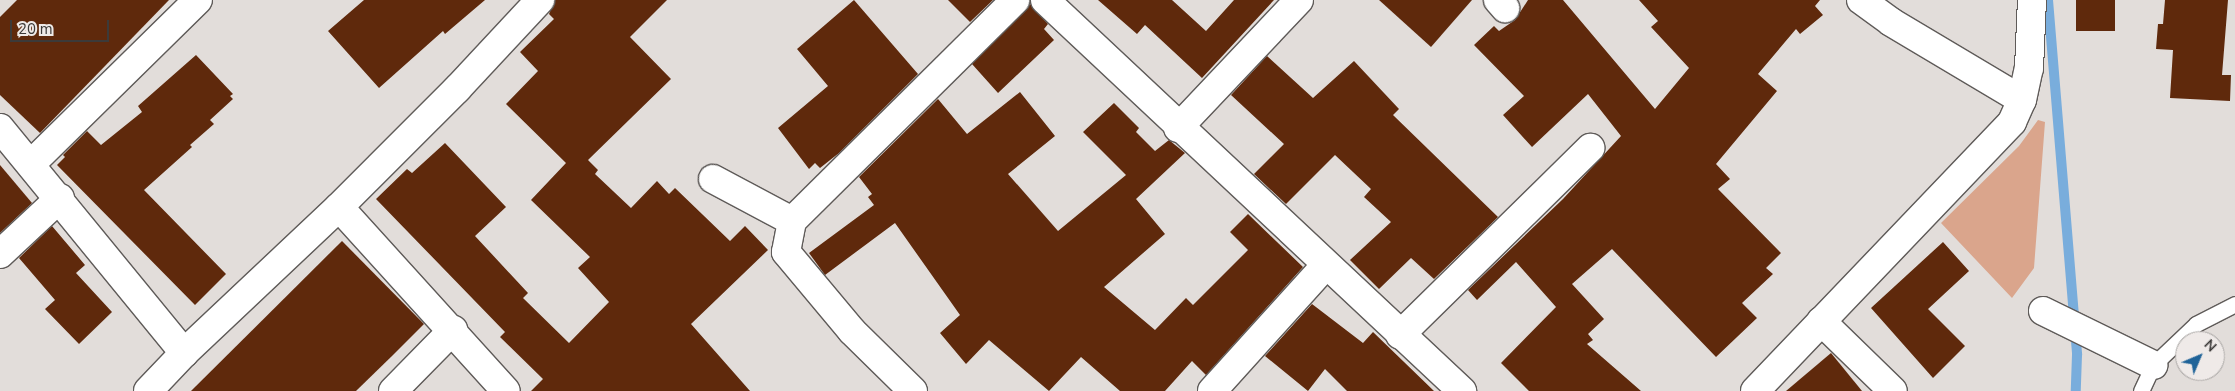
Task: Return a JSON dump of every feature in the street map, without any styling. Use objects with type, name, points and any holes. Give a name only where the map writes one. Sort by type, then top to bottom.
[{"type":"street","points":[[31,164],[198,0]]},
{"type":"street","points":[[162,386],[184,353],[339,207],[457,89],[540,0]]},
{"type":"street","points":[[913,391],[852,331],[786,252],[792,221],[1014,0]]},
{"type":"street","points":[[1045,0],[1178,128],[1461,391]]},
{"type":"street","points":[[1178,128],[1299,0]]},
{"type":"street","points":[[1861,0],[1891,22],[2022,100]]},
{"type":"street","points":[[1755,391],[1997,140],[2012,122],[2022,100],[2030,55],[2032,0]]},
{"type":"street","points":[[0,128],[60,198],[184,353]]},
{"type":"street","points":[[1400,335],[1590,148]]},
{"type":"street","points":[[713,179],[792,221]]},
{"type":"street","points":[[0,254],[60,198]]},
{"type":"street","points":[[339,207],[453,330],[506,391]]},
{"type":"street","points":[[1212,391],[1326,265]]},
{"type":"street","points":[[2043,311],[2153,365]]},
{"type":"street","points":[[1821,321],[1892,391]]},
{"type":"street","points":[[393,391],[453,330]]},
{"type":"lane","points":[[2141,391],[2153,365],[2196,324],[2235,304]]},
{"type":"shaded area","points":[[2038,120],[2045,122],[2034,268],[2012,298],[1941,223],[2019,146]]},
{"type":"building","points":[[17,0],[169,0],[40,133],[0,95],[0,17]]},
{"type":"building","points":[[364,0],[485,0],[445,34],[443,31],[379,88],[328,31]]},
{"type":"building","points":[[555,0],[667,0],[630,37],[671,79],[588,160],[598,170],[595,174],[631,208],[657,181],[669,194],[675,188],[730,241],[745,226],[768,250],[691,324],[750,391],[531,391],[543,379],[500,337],[505,332],[376,199],[407,169],[412,173],[445,143],[506,207],[475,236],[528,293],[523,298],[569,343],[609,302],[578,268],[590,257],[531,200],[566,163],[506,104],[538,71],[520,52],[554,19],[549,14]]},
{"type":"building","points":[[854,0],[918,74],[839,153],[820,168],[815,163],[809,169],[778,128],[828,86],[797,49]]},
{"type":"building","points":[[948,0],[993,0],[970,22]]},
{"type":"building","points":[[1098,0],[1172,0],[1206,31],[1234,0],[1274,0],[1202,78],[1145,25],[1137,34]]},
{"type":"building","points":[[1379,0],[1472,0],[1431,47]]},
{"type":"building","points":[[1528,0],[1563,0],[1655,109],[1689,68],[1651,27],[1658,21],[1639,0],[1820,0],[1815,6],[1823,15],[1800,34],[1796,29],[1758,74],[1777,91],[1716,164],[1730,179],[1718,189],[1781,253],[1766,268],[1773,274],[1742,303],[1757,318],[1716,357],[1612,249],[1572,284],[1604,319],[1588,334],[1593,340],[1587,344],[1641,391],[1529,391],[1501,363],[1556,307],[1516,262],[1477,300],[1468,290],[1563,199],[1621,136],[1588,94],[1532,147],[1503,115],[1524,96],[1474,45],[1494,26],[1499,31],[1515,20]]},
{"type":"building","points":[[2076,0],[2115,0],[2115,31],[2076,31]]},
{"type":"building","points":[[2165,0],[2228,0],[2222,75],[2231,75],[2230,101],[2170,98],[2173,50],[2156,49],[2158,24],[2163,24]]},
{"type":"building","points":[[1030,4],[1048,24],[1044,29],[1054,40],[998,93],[972,64]]},
{"type":"building","points":[[196,55],[233,94],[230,96],[233,99],[210,120],[214,124],[190,145],[192,147],[144,190],[226,274],[195,305],[57,165],[65,157],[63,155],[87,131],[101,145],[142,112],[138,106]]},
{"type":"building","points":[[1267,56],[1313,98],[1354,61],[1399,109],[1393,115],[1498,217],[1434,279],[1411,258],[1379,289],[1350,260],[1391,222],[1364,197],[1371,189],[1335,155],[1286,204],[1254,174],[1284,144],[1231,95]]},
{"type":"building","points":[[1020,92],[1055,136],[1008,174],[1058,231],[1126,175],[1083,132],[1114,103],[1139,128],[1136,132],[1155,151],[1169,140],[1185,153],[1136,199],[1165,234],[1104,287],[1155,330],[1186,298],[1193,305],[1248,250],[1230,232],[1248,214],[1303,267],[1206,375],[1192,361],[1165,391],[1120,391],[1081,357],[1049,391],[989,340],[966,364],[940,333],[960,315],[895,223],[825,275],[809,253],[874,205],[868,197],[872,194],[859,177],[938,99],[967,134]]},
{"type":"building","points":[[0,165],[32,203],[0,233]]},
{"type":"building","points":[[52,226],[85,265],[76,273],[112,312],[79,344],[45,309],[55,300],[19,258]]},
{"type":"building","points":[[342,241],[424,324],[393,355],[356,391],[191,391]]},
{"type":"building","points":[[1943,242],[1969,271],[1928,309],[1965,346],[1933,378],[1871,308]]},
{"type":"building","points":[[1312,304],[1363,343],[1373,332],[1434,391],[1347,391],[1325,369],[1308,391],[1265,356]]},
{"type":"building","points":[[1831,353],[1862,391],[1786,391]]},
{"type":"waterway","points":[[2048,0],[2077,355],[2076,391]]}]
